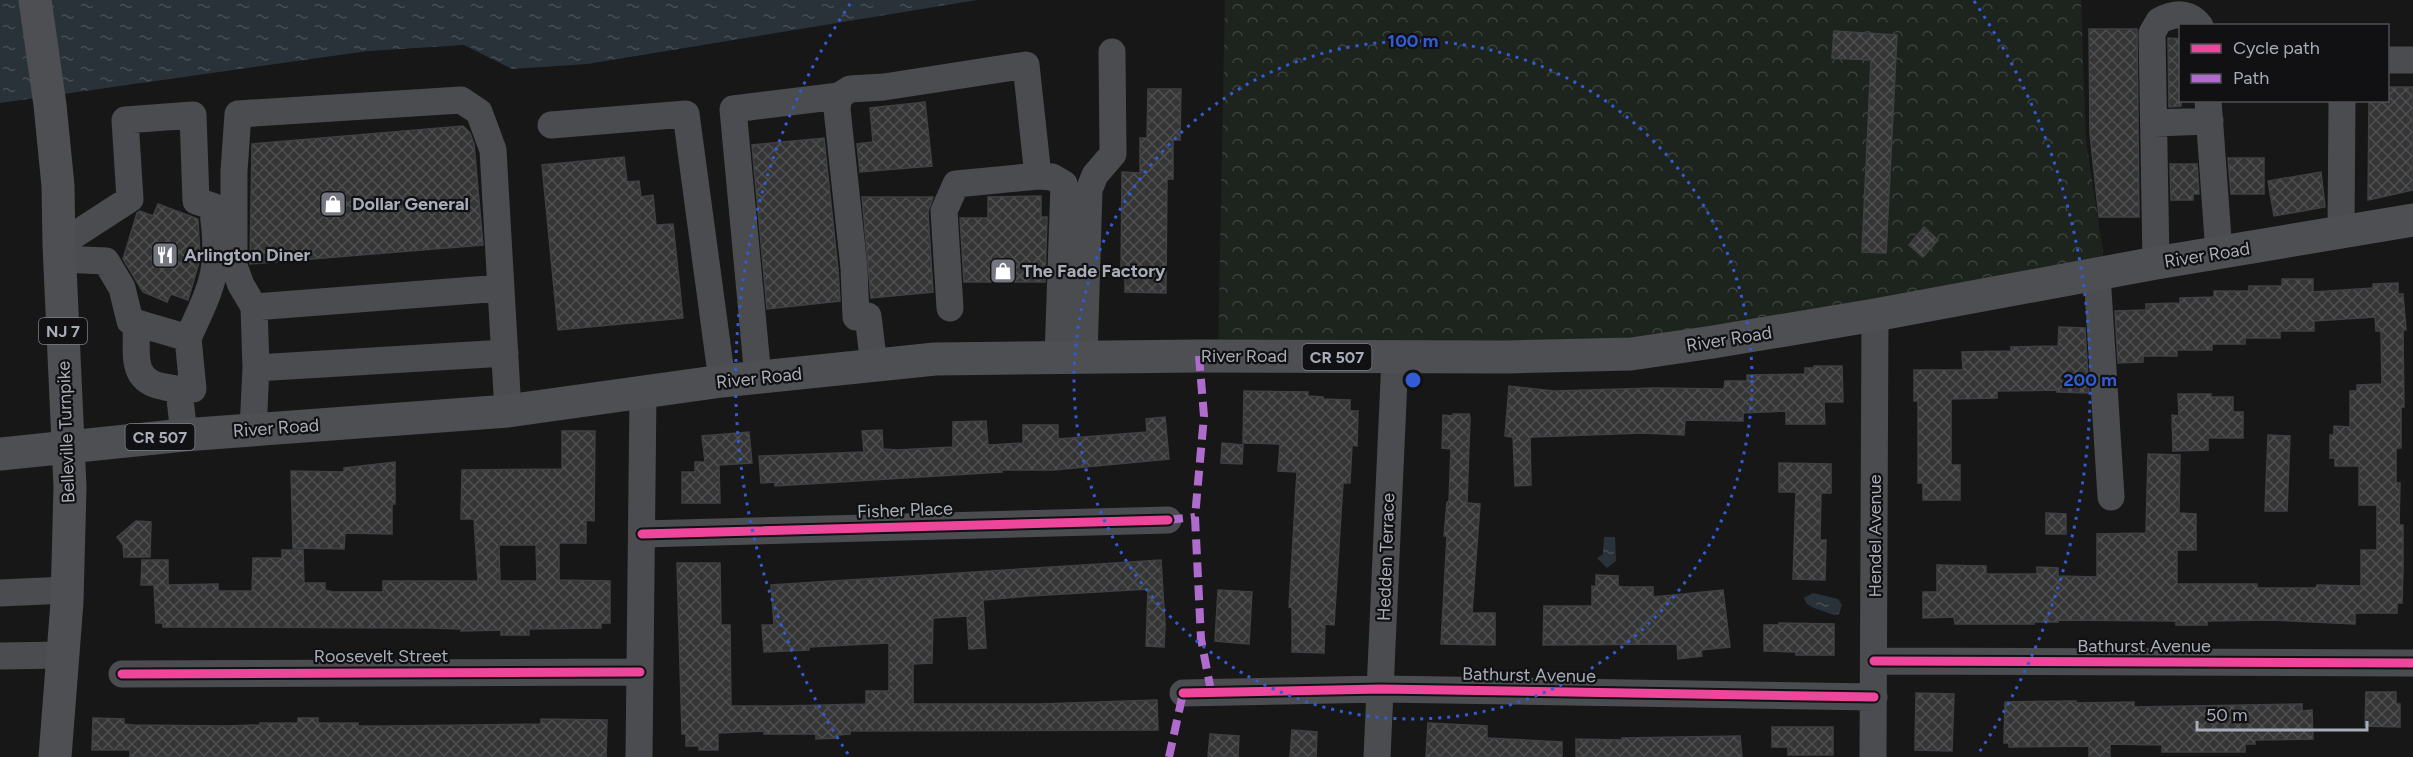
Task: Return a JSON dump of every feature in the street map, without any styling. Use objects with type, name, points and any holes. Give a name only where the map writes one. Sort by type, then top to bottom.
[{"type":"main road","name":"Belleville Turnpike","points":[[35,0],[50,105],[58,186],[70,487],[67,590],[55,757]]},
{"type":"main road","name":"River Road","points":[[0,454],[184,435],[508,411],[722,381],[935,359],[1519,357],[1631,354],[1875,315],[2156,263],[2413,220]]},
{"type":"street","points":[[2156,263],[2152,33],[2155,26],[2166,18],[2177,15],[2188,15],[2199,24]]},
{"type":"street","points":[[1071,357],[1089,190],[1095,175],[1113,154],[1112,52]]},
{"type":"street","points":[[2389,60],[2413,60]]},
{"type":"street","points":[[758,378],[733,109],[839,96],[850,89],[884,87],[1026,65],[1038,176]]},
{"type":"street","points":[[839,96],[837,109],[854,268],[862,317],[874,366]]},
{"type":"street","points":[[253,430],[256,368],[254,307],[241,285],[234,266],[234,171],[238,114],[461,100],[479,112],[493,150],[501,288],[494,354],[508,411]]},
{"type":"street","points":[[2341,232],[2343,102]]},
{"type":"street","points":[[2154,123],[2209,111],[2219,254]]},
{"type":"street","points":[[551,125],[686,114],[722,381]]},
{"type":"street","points":[[59,252],[130,199],[124,120],[194,115],[196,201],[212,206],[217,236],[213,285],[188,338],[194,388],[179,390],[159,387],[142,378],[138,371],[136,323]]},
{"type":"street","points":[[950,308],[944,211],[956,184],[1038,176],[1052,177],[1064,184],[1071,357]]},
{"type":"street","points":[[59,252],[106,261],[122,288],[130,321],[188,338]]},
{"type":"street","points":[[2097,274],[2110,497]]},
{"type":"street","points":[[254,307],[501,288]]},
{"type":"street","name":"Hendel Avenue","points":[[1873,757],[1875,315]]},
{"type":"street","points":[[256,368],[494,354]]},
{"type":"street","name":"Hedden Terrace","points":[[1377,757],[1395,357]]},
{"type":"street","points":[[179,390],[184,435]]},
{"type":"street","points":[[639,757],[643,393]]},
{"type":"street","name":"Fisher Place","points":[[642,534],[1168,520]]},
{"type":"street","points":[[0,593],[67,590]]},
{"type":"street","points":[[0,656],[63,655]]},
{"type":"street","name":"Bathurst Avenue","points":[[1874,662],[2413,663]]},
{"type":"street","name":"Roosevelt Street","points":[[122,674],[640,672]]},
{"type":"street","name":"Bathurst Avenue","points":[[1183,693],[1381,689],[1874,697]]},
{"type":"green space","points":[[1225,0],[2081,0],[2086,140],[2106,272],[1713,342],[1218,356]]},
{"type":"water","points":[[0,0],[977,0],[587,64],[512,69],[464,45],[368,51],[0,103]]},
{"type":"water","points":[[1604,537],[1615,537],[1616,561],[1607,568],[1597,558],[1603,554]]},
{"type":"water","points":[[1813,593],[1838,599],[1842,605],[1839,614],[1834,615],[1807,604],[1804,598]]},
{"type":"building","points":[[2089,29],[2137,29],[2139,217],[2099,217],[2090,134]]},
{"type":"building","points":[[1834,31],[1897,35],[1886,253],[1862,252],[1871,60],[1832,58]]},
{"type":"building","points":[[2168,38],[2179,39],[2179,102],[2181,102],[2181,106],[2169,107]]},
{"type":"building","points":[[2389,87],[2413,87],[2413,190],[2368,200],[2369,102],[2389,102]]},
{"type":"building","points":[[1148,89],[1181,89],[1180,140],[1173,140],[1173,179],[1167,179],[1166,293],[1125,292],[1125,274],[1121,274],[1122,172],[1140,173],[1140,138],[1147,138]]},
{"type":"building","points":[[925,102],[932,166],[860,172],[857,144],[873,142],[870,108]]},
{"type":"building","points":[[463,126],[470,133],[474,144],[483,245],[250,264],[252,144]]},
{"type":"building","points":[[824,138],[840,301],[767,309],[752,145]]},
{"type":"building","points":[[624,157],[627,182],[639,181],[641,197],[653,195],[656,225],[673,224],[683,318],[558,330],[542,165]]},
{"type":"building","points":[[2228,158],[2264,158],[2264,194],[2231,194]]},
{"type":"building","points":[[2170,164],[2197,164],[2199,194],[2193,194],[2193,200],[2171,200]]},
{"type":"building","points":[[2321,172],[2325,207],[2274,216],[2268,181]]},
{"type":"building","points":[[1041,196],[1041,217],[1047,217],[1045,282],[964,282],[960,218],[988,218],[988,197]]},
{"type":"building","points":[[862,197],[933,197],[928,212],[933,292],[871,298]]},
{"type":"building","name":"Arlington Diner","points":[[158,204],[198,219],[200,259],[188,300],[171,294],[167,302],[143,292],[123,259],[137,213],[140,211],[153,216]]},
{"type":"building","points":[[1924,227],[1938,240],[1923,257],[1909,245]]},
{"type":"building","points":[[2282,279],[2313,279],[2313,292],[2373,288],[2373,284],[2398,283],[2398,294],[2403,294],[2406,330],[2403,330],[2404,407],[2401,407],[2401,448],[2396,448],[2396,483],[2400,483],[2399,525],[2403,525],[2403,568],[2402,603],[2397,603],[2397,613],[2355,613],[2355,624],[2270,620],[2207,621],[2207,625],[2176,625],[2176,621],[2058,620],[2058,622],[2034,622],[2034,624],[1955,624],[1954,617],[1923,618],[1923,592],[1937,592],[1937,565],[1986,566],[1986,574],[2037,574],[2037,567],[2058,568],[2058,576],[2097,577],[2097,534],[2146,533],[2148,454],[2180,455],[2179,513],[2196,514],[2196,550],[2177,550],[2177,584],[2257,584],[2257,588],[2316,588],[2317,585],[2361,586],[2361,550],[2377,550],[2377,505],[2359,505],[2359,466],[2335,466],[2335,458],[2330,458],[2330,435],[2334,435],[2334,426],[2350,427],[2350,391],[2357,391],[2357,385],[2382,384],[2381,331],[2376,331],[2375,317],[2314,321],[2314,331],[2280,331],[2280,338],[2245,338],[2245,344],[2212,344],[2212,350],[2177,350],[2177,356],[2143,356],[2143,362],[2118,363],[2115,311],[2146,310],[2146,304],[2180,303],[2180,298],[2214,297],[2214,291],[2249,291],[2249,286],[2282,286]]},
{"type":"building","points":[[2059,327],[2085,328],[2089,393],[2057,392],[2057,390],[1997,391],[1997,398],[1951,399],[1951,465],[1960,465],[1960,500],[1923,500],[1923,483],[1918,483],[1918,401],[1914,401],[1914,370],[1963,370],[1962,352],[2011,351],[2011,347],[2058,346]]},
{"type":"building","points":[[1814,366],[1842,366],[1843,402],[1824,402],[1825,424],[1786,424],[1786,411],[1743,413],[1743,421],[1685,420],[1684,435],[1643,433],[1533,437],[1530,438],[1531,485],[1515,486],[1513,437],[1505,436],[1509,386],[1554,391],[1654,388],[1724,389],[1725,381],[1747,381],[1747,375],[1805,374],[1805,368],[1814,368]]},
{"type":"building","points":[[1244,391],[1308,392],[1308,396],[1323,397],[1323,399],[1350,400],[1350,411],[1358,411],[1357,446],[1352,445],[1350,483],[1343,483],[1334,625],[1325,624],[1324,653],[1292,652],[1292,608],[1289,607],[1297,472],[1278,471],[1280,444],[1243,443]]},
{"type":"building","points":[[2178,394],[2233,397],[2233,412],[2243,412],[2243,438],[2208,438],[2208,450],[2173,451],[2172,415],[2179,416]]},
{"type":"building","points":[[1453,414],[1469,414],[1470,417],[1467,503],[1480,504],[1472,613],[1495,613],[1495,645],[1441,644],[1447,536],[1444,536],[1447,502],[1449,502],[1451,449],[1442,448],[1443,415],[1453,416]]},
{"type":"building","points":[[1165,417],[1169,459],[1054,470],[1002,470],[1002,472],[775,486],[775,482],[761,483],[759,456],[864,452],[862,431],[882,430],[883,449],[897,450],[953,447],[953,422],[986,421],[988,445],[1023,443],[1023,425],[1058,425],[1058,439],[1147,432],[1146,419]]},
{"type":"building","points":[[562,431],[595,431],[594,521],[586,520],[586,543],[559,543],[559,580],[610,581],[610,623],[601,623],[601,628],[529,629],[529,635],[501,635],[501,630],[163,627],[163,623],[156,623],[154,585],[141,585],[142,560],[168,560],[168,585],[218,584],[218,591],[252,591],[253,558],[282,558],[282,550],[303,550],[304,583],[325,583],[325,590],[332,592],[383,592],[383,581],[478,581],[474,519],[461,519],[462,470],[562,469]],"holes":[[[499,545],[536,545],[537,581],[500,581]]]},
{"type":"building","points":[[749,432],[752,463],[719,465],[720,503],[682,503],[682,472],[695,472],[695,462],[705,462],[702,436]]},
{"type":"building","points":[[2268,435],[2290,436],[2287,511],[2265,511]]},
{"type":"building","points":[[1222,443],[1243,445],[1242,464],[1221,463]]},
{"type":"building","points":[[395,462],[392,534],[345,533],[344,549],[293,548],[291,471],[344,472],[344,468]]},
{"type":"building","points":[[1779,463],[1831,464],[1831,493],[1821,493],[1820,540],[1826,540],[1825,580],[1793,579],[1796,492],[1779,492]]},
{"type":"building","points":[[2046,513],[2066,514],[2066,534],[2046,534]]},
{"type":"building","points":[[136,521],[151,522],[150,557],[124,557],[123,545],[117,537]]},
{"type":"building","points":[[1161,560],[1164,647],[1146,646],[1148,589],[1030,596],[983,600],[986,648],[969,649],[967,616],[933,618],[932,663],[913,664],[913,704],[1039,704],[1157,700],[1158,730],[850,731],[850,734],[838,735],[838,738],[816,739],[816,734],[764,734],[764,731],[718,733],[718,750],[699,750],[699,746],[686,746],[686,734],[682,734],[677,563],[720,563],[721,625],[730,625],[731,706],[782,706],[866,704],[866,691],[889,691],[889,643],[764,652],[762,625],[774,625],[771,585]]},
{"type":"building","points":[[1596,575],[1618,576],[1618,586],[1622,587],[1653,587],[1653,597],[1723,590],[1730,647],[1701,650],[1702,656],[1678,659],[1677,644],[1543,645],[1544,606],[1592,606],[1592,586],[1596,587]]},
{"type":"building","points":[[1218,590],[1252,592],[1249,644],[1215,641]]},
{"type":"building","points":[[1779,623],[1834,624],[1834,655],[1796,655],[1796,652],[1764,651],[1764,625],[1779,625]]},
{"type":"building","points":[[2366,692],[2396,692],[2396,704],[2400,704],[2400,727],[2365,726]]},
{"type":"building","points":[[1916,693],[1954,694],[1952,751],[1915,750]]},
{"type":"building","points":[[2076,701],[2076,703],[2134,702],[2134,707],[2302,704],[2302,711],[2312,710],[2313,739],[2255,740],[2255,744],[2245,744],[2245,752],[2162,752],[2162,745],[2110,744],[2110,757],[2089,757],[2089,746],[2009,747],[2009,743],[2004,743],[2005,702]]},
{"type":"building","points":[[93,718],[124,719],[124,724],[133,725],[226,726],[298,723],[298,718],[318,718],[318,723],[358,723],[358,726],[541,724],[541,719],[607,720],[606,757],[130,757],[130,750],[92,750]]},
{"type":"building","points":[[1428,723],[1487,726],[1487,738],[1562,742],[1562,757],[1426,757]]},
{"type":"building","points":[[1772,727],[1833,727],[1833,755],[1788,755],[1788,747],[1772,747]]},
{"type":"building","points":[[1292,730],[1317,732],[1316,757],[1290,757]]},
{"type":"building","points":[[1210,734],[1239,736],[1238,757],[1208,757]]},
{"type":"building","points":[[1740,736],[1742,757],[1576,757],[1576,739],[1622,740],[1622,738]]},
{"type":"marked path","points":[[1199,356],[1204,416],[1195,517],[1201,639],[1211,691]]},
{"type":"marked path","points":[[1168,520],[1195,517]]},
{"type":"marked path","points":[[1169,757],[1183,693]]},
{"type":"cycle path","points":[[642,534],[1168,520]]},
{"type":"cycle path","points":[[1874,661],[2413,663]]},
{"type":"cycle path","points":[[122,674],[640,672]]},
{"type":"cycle path","points":[[1183,693],[1381,689],[1874,697]]},
{"type":"place","name":"Dollar General","points":[[333,204]]},
{"type":"place","name":"Arlington Diner","points":[[165,255]]},
{"type":"place","name":"The Fade Factory","points":[[1003,271]]}]
